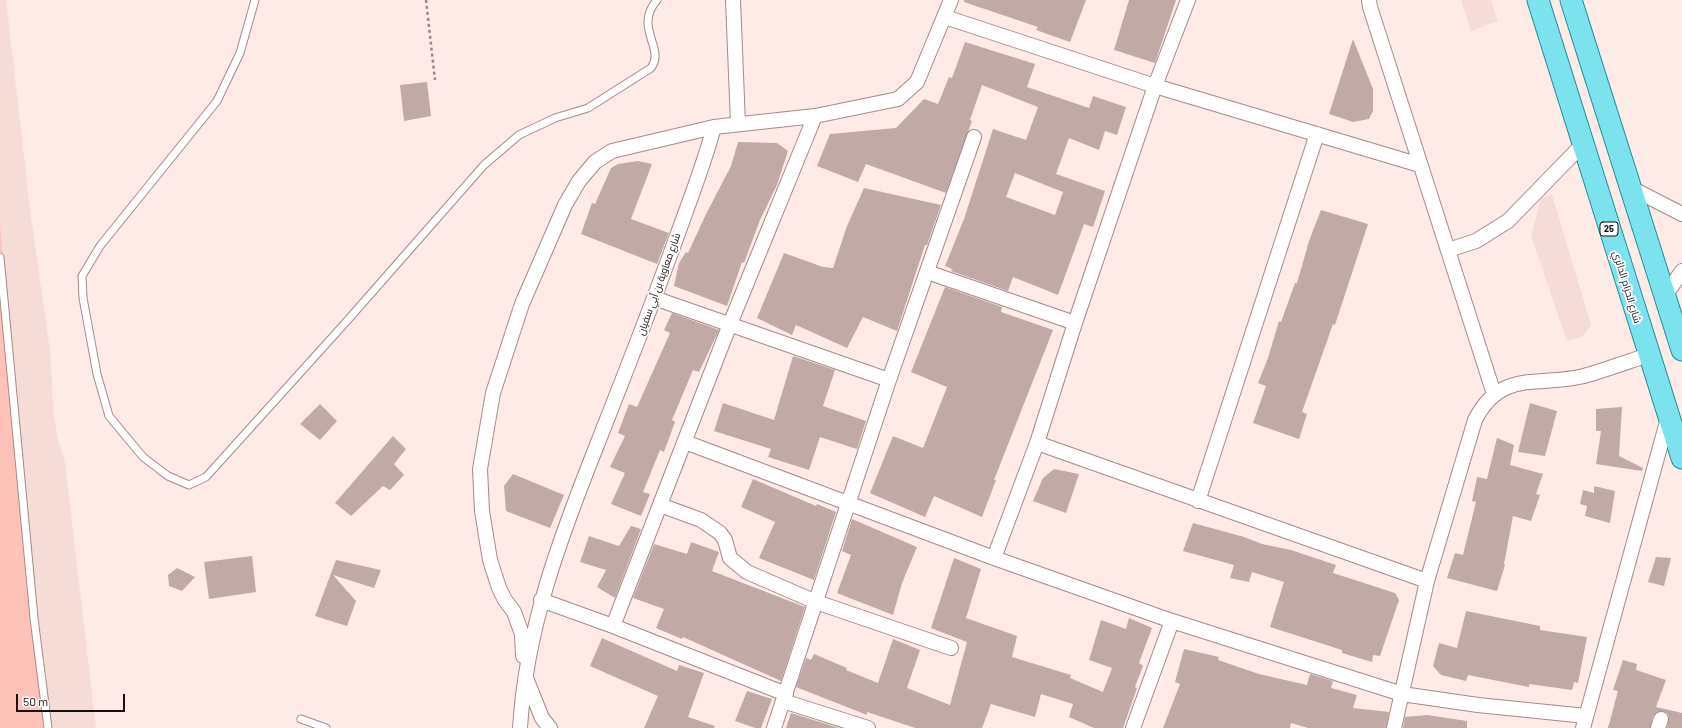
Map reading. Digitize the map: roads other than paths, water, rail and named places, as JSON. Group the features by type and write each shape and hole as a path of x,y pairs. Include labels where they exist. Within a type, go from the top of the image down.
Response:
{"main road":[{"name":"شارع الحزام الدائري","path":"1538,0 1648,355 1682,458"},
{"path":"1571,0 1603,96 1682,350"},
{"path":"1572,108 1603,96"}],"street":[{"path":"733,0 738,124"},
{"path":"550,728 542,718 525,674 522,634 514,612 505,600 499,588 490,560 482,511 480,469 493,394 522,304 565,205 579,181 595,162 612,151 714,128 815,116 891,101 904,94 917,82 951,0"},
{"path":"994,558 1038,444 1155,86 1188,0"},
{"path":"1369,0 1420,165 1494,394"},
{"path":"945,17 1155,86 1420,165"},
{"path":"613,626 730,324 815,116"},
{"name":"شارع معاوية بن أبي سفيان","path":"520,728 525,674 541,600 572,508 654,298 707,153 714,128"},
{"path":"1198,500 1317,134"},
{"path":"774,728 889,380 974,136"},
{"path":"1448,250 1476,241 1508,221 1583,144"},
{"path":"1631,188 1682,214"},
{"path":"1665,296 1682,271"},
{"path":"927,272 1076,324"},
{"path":"654,298 889,380"},
{"path":"1394,728 1427,581 1474,420 1482,405 1494,394 1508,386 1583,376 1648,355"},
{"path":"685,442 994,558 1172,621 1402,694 1478,704 1584,722 1668,418"},
{"path":"1038,444 1427,581"},
{"path":"660,505 701,520 720,532 725,540 730,558 747,572 816,602 951,648"},
{"path":"541,600 613,626 784,698 868,728"},
{"path":"1133,728 1172,621"}],"lane":[{"path":"255,0 240,53 217,101 100,246 82,276 83,298 97,374 110,416 143,457 168,476 189,485 206,477 354,314 484,165 519,135 555,118 588,108 651,68 655,63 656,57 647,23 648,15 658,0"},
{"path":"0,257 34,618 48,728"},
{"path":"301,719 326,728"}]}
